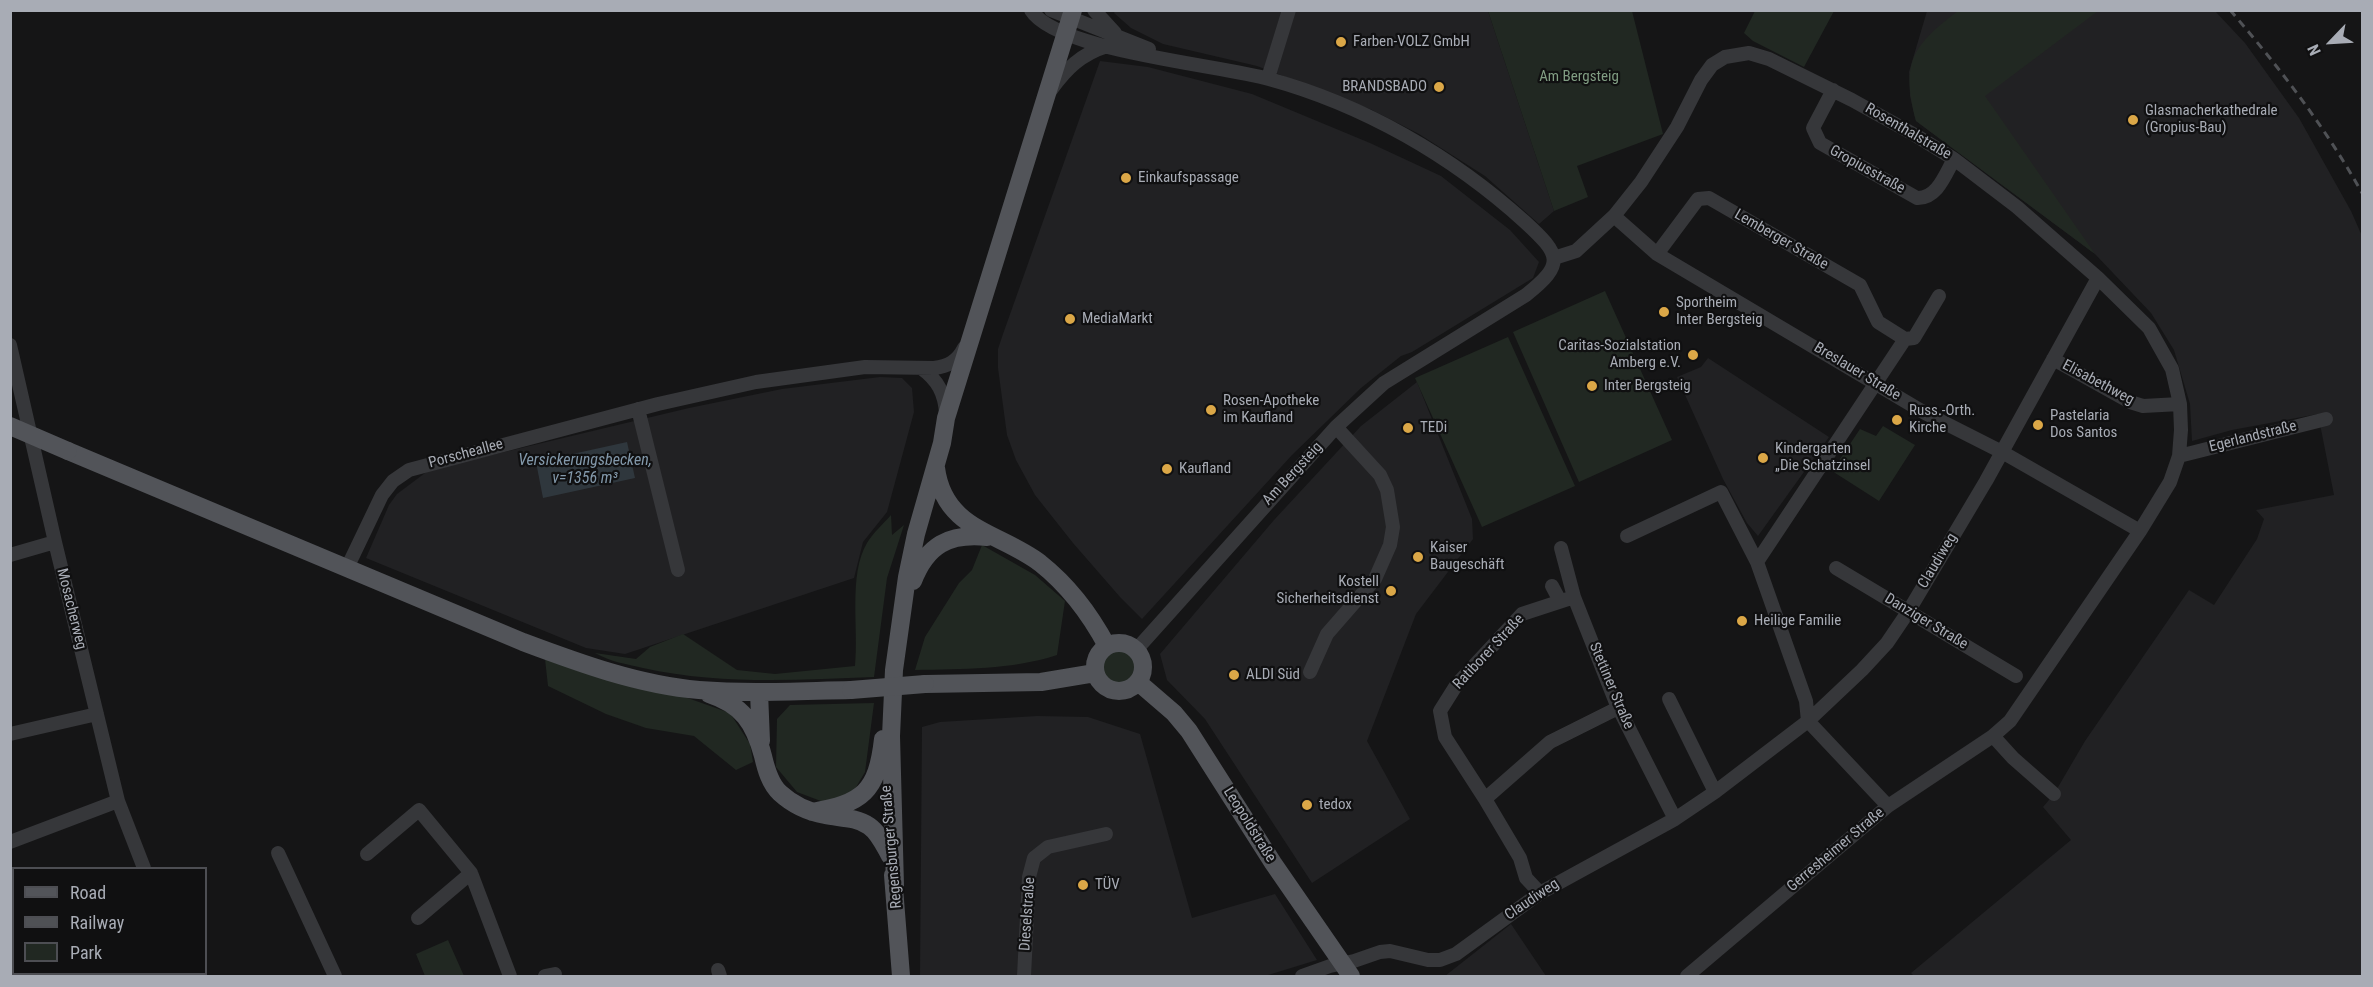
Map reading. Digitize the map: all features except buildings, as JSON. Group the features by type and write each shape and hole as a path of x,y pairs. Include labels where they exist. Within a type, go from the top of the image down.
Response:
{"main road":[{"path":"896,886 891,736 894,670 900,621 916,534 946,421 1069,21"},
{"path":"812,812 847,804 867,791 874,778 879,763 885,717 894,606 910,531 936,442 946,421"},
{"path":"10,426 576,662 631,677 698,690 720,698 739,709 747,719 762,753"},
{"path":"935,467 940,486 955,513 976,529 1020,550 1059,580 1086,610 1107,646"},
{"path":"900,621 915,576 927,555 944,541 960,536 997,539"},
{"path":"1118,643 1126,644 1136,650 1142,661 1143,669 1138,682 1131,689 1115,692 1101,684 1095,673 1095,661 1098,654 1107,646 1118,643"},
{"path":"698,690 759,692 851,690 925,684 1041,682 1095,673"},
{"name":"Leopoldstraße","path":"1138,682 1174,713 1189,730 1346,970"},
{"path":"759,692 762,753 765,768 778,792 788,800 812,812 855,820 868,825 877,834 890,856"},
{"name":"Regensburger Straße","path":"885,717 890,856 896,886 902,976"}],"street":[{"path":"1031,10 1044,25 1069,21 1121,38 1169,59"},
{"path":"1051,10 1107,46 1154,58 1268,78 1371,117 1419,143 1462,171 1510,208 1546,243 1554,258"},
{"path":"1094,10 1121,38"},
{"path":"1268,78 1289,10"},
{"path":"1046,97 1072,64 1094,50 1107,46"},
{"name":"Rosenthalstraße","path":"1554,258 1576,251 1614,216 1641,182 1677,127 1701,80 1712,65 1725,57 1749,53 1769,59 1893,122 1954,159 2017,207 2098,278 2149,328 2172,369 2180,404 2179,456 2170,482"},
{"name":"Gropiusstraße","path":"1833,90 1813,128 1820,143 1917,198 1926,198 1933,194 1954,159"},
{"name":"Lemberger Straße","path":"1657,254 1698,199 1709,198 1860,285 1878,322 1905,339"},
{"name":"Breslauer Straße","path":"1614,216 1657,254 1876,384 2002,452 2140,531"},
{"name":"Am Bergsteig","path":"1136,650 1336,427 1384,383 1526,296 1546,280 1553,270 1554,258"},
{"name":"Claudiweg","path":"1302,976 1330,966 1346,970 1380,952 1390,951 1428,960 1440,960 1456,954 1540,893 1675,819 1808,721 1887,643 1908,612 2002,452 2098,278"},
{"path":"1757,562 1905,339 1914,338 1939,296"},
{"name":"Porscheallee","path":"347,568 382,495 393,481 409,470 431,462 638,409 804,374 865,367 945,367 959,358 973,333"},
{"name":"Mosacherweg","path":"10,345 118,801 144,867"},
{"name":"Elisabethweg","path":"2053,359 2130,402 2143,406 2180,404"},
{"path":"921,368 931,375 942,392 946,421"},
{"path":"638,409 678,570"},
{"name":"Egerlandstraße","path":"2179,456 2326,419"},
{"path":"1310,672 1327,634 1375,579 1390,545 1392,527 1386,490 1380,475 1336,427"},
{"name":"Gerresheimer Straße","path":"1687,976 1888,806 1993,736 2010,721 2140,531 2170,482"},
{"path":"1628,536 1721,492 1757,562 1806,701 1808,721 1888,806"},
{"path":"10,555 55,542"},
{"name":"Stettiner Straße","path":"1561,548 1574,597 1618,708 1675,819"},
{"name":"Danziger Straße","path":"1836,568 2016,676"},
{"path":"1552,586 1560,601"},
{"name":"Ratiborer Straße","path":"1485,799 1446,737 1440,711 1457,684 1522,614 1574,597"},
{"path":"1669,699 1714,792"},
{"path":"1540,893 1534,872 1520,858 1485,799 1550,742 1618,708"},
{"path":"10,734 97,714"},
{"path":"1993,736 2013,758 2054,794"},
{"path":"10,842 118,801"},
{"path":"367,854 419,810 471,873 510,976"},
{"name":"Dieselstraße","path":"1024,976 1029,877 1034,858 1048,847 1106,834"},
{"path":"278,853 334,976"},
{"path":"418,918 471,873"}],"shaded area":[{"path":"1116,10 1488,11 1554,211 1539,224 1485,176 1419,134 1372,110 1257,66 1163,44 1131,28 1114,13"},
{"path":"1927,11 2215,11 2245,43 2299,118 2351,211 2362,236 2362,976 1914,976 1911,973 2071,840 2043,807 2054,794 2085,741 2189,590 2214,605 2257,539 2264,519 2256,510 2334,495 2318,414 2232,430 2192,441 2190,404 2174,350 2151,313 2095,254 1916,121 1910,96 1909,72"},
{"path":"1100,61 1148,67 1252,94 1370,143 1441,176 1510,230 1539,262 1533,278 1412,352 1401,356 1361,388 1292,455 1142,619 1073,543 1035,495 1016,460 1007,435 998,368 998,349"},
{"name":"Kindergarten „Die Schatzinsel","path":"1708,358 1829,437 1758,536 1747,523 1723,479 1677,377 1701,367"},
{"path":"880,377 902,378 912,388 914,412 887,512 863,542 854,578 625,654 586,648 366,558 389,505 397,494 429,470 689,408 782,389"},
{"path":"1417,382 1472,519 1473,539 1416,614 1367,741 1410,819 1312,883 1205,719 1167,680 1160,654 1274,520 1361,426"},
{"path":"1037,716 1088,717 1140,734 1192,918 1275,894 1317,960 1265,976 920,976 922,727 940,722"},
{"path":"1511,924 1546,976 1445,976"}],"green space":[{"path":"1755,10 1834,11 1804,67 1753,41 1744,33"},
{"name":"Am Bergsteig","path":"1488,11 1632,11 1663,134 1577,166 1588,197 1554,211"},
{"path":"1958,11 2098,11 1985,96 2095,254 1916,121 1910,84 1914,57 1930,35"},
{"name":"Inter Bergsteig","path":"1605,291 1672,440 1579,482 1513,332"},
{"path":"1508,337 1575,486 1482,527 1415,378"},
{"path":"1883,426 1915,445 1879,501 1832,471 1860,429 1876,436"},
{"path":"891,515 892,535 904,525 887,578 874,677 758,680 700,677 625,664 595,653 636,659 650,647 683,634 737,670 775,674 855,666 855,603 861,556 875,532"},
{"path":"982,545 1035,575 1065,601 1057,655 1004,666 915,670 925,637 959,583 972,570"},
{"path":"1118,649 1131,654 1136,667 1131,680 1118,685 1105,680 1100,667 1105,654"},
{"path":"545,659 682,696 730,713 750,744 753,762 736,770 694,736 646,728 606,714 548,686"},
{"path":"874,703 865,772 852,794 826,803 797,792 776,767 777,719 790,705"},
{"path":"448,940 464,976 425,976 416,954"}],"water":[{"name":"Versickerungsbecken, v=1356 m³","path":"627,442 635,478 543,498 536,462"}],"railway":[{"path":"2230,10 2301,98 2362,193"}],"place":[{"name":"Farben-VOLZ GmbH","path":"1341,42"},
{"name":"BRANDSBADO","path":"1439,87"},
{"name":"Glasmacherkathedrale (Gropius-Bau)","path":"2133,120"},
{"name":"Einkaufspassage","path":"1126,178"},
{"name":"Sportheim Inter Bergsteig","path":"1664,312"},
{"name":"MediaMarkt","path":"1070,319"},
{"name":"Caritas-Sozialstation Amberg e.V.","path":"1693,355"},
{"name":"Inter Bergsteig","path":"1592,386"},
{"name":"Rosen-Apotheke im Kaufland","path":"1211,410"},
{"name":"Russ.-Orth. Kirche","path":"1897,420"},
{"name":"Pastelaria Dos Santos","path":"2038,425"},
{"name":"TEDi","path":"1408,428"},
{"name":"Kindergarten „Die Schatzinsel","path":"1763,458"},
{"name":"Kaufland","path":"1167,469"},
{"name":"Kaiser Baugeschäft","path":"1418,557"},
{"name":"Kostell Sicherheitsdienst","path":"1391,591"},
{"name":"Heilige Familie","path":"1742,621"},
{"name":"ALDI Süd","path":"1234,675"},
{"name":"tedox","path":"1307,805"},
{"name":"TÜV","path":"1083,885"}]}
